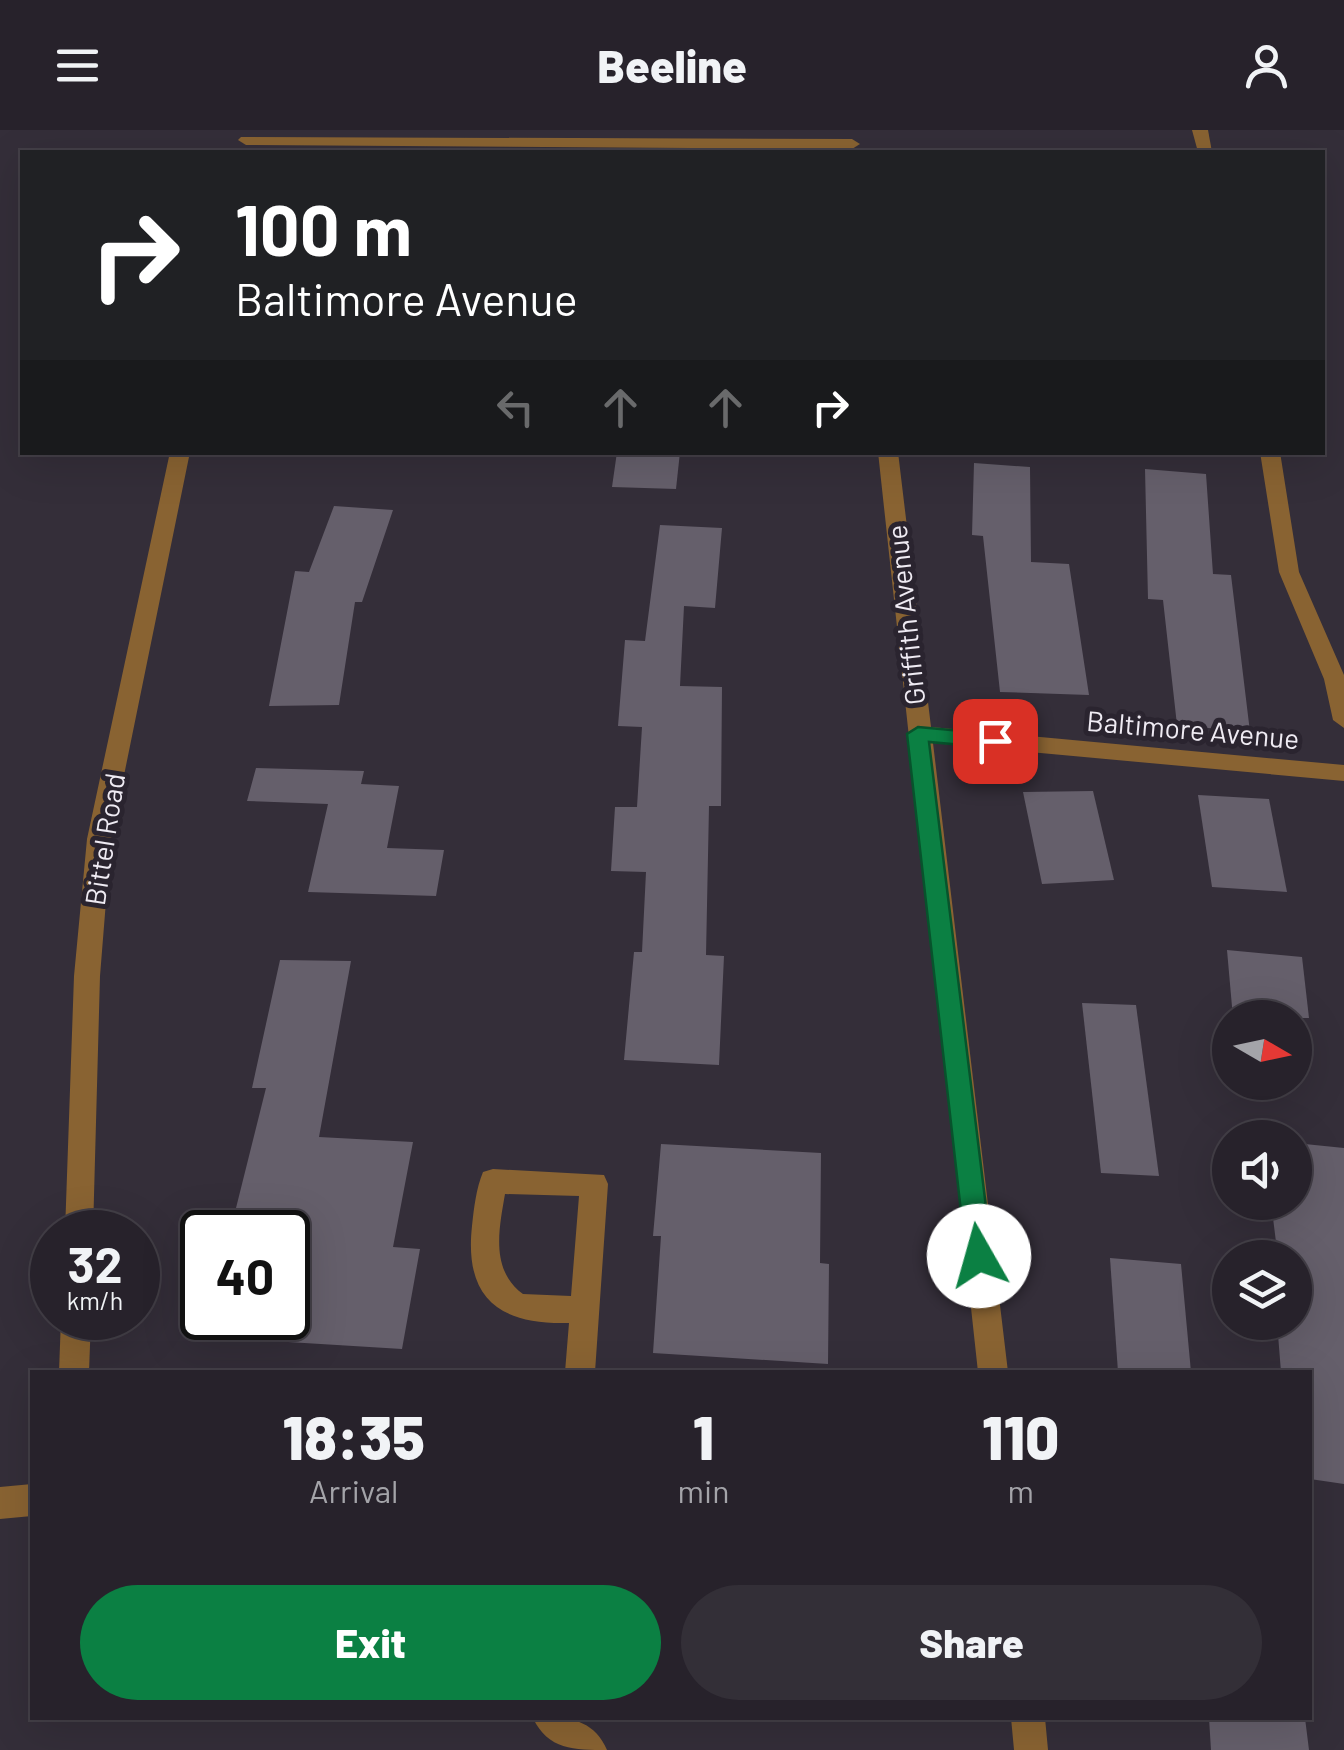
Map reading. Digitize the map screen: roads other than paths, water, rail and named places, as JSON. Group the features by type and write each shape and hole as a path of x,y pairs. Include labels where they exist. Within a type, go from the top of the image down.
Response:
{"street":[{"path":"245,141 852,142"},
{"name":"Bittel Road","path":"79,1210 87,976 100,839 179,455"},
{"name":"Griffith Avenue","path":"888,455 993,1370"},
{"path":"1270,455 1289,572 1335,679 1344,720"},
{"name":"Baltimore Avenue","path":"918,734 1344,773"},
{"path":"580,1370 594,1184 493,1181 484,1244 487,1264 503,1297 516,1306 584,1309"},
{"path":"74,1370 75,1340"},
{"path":"0,1503 30,1500"},
{"path":"552,1720 590,1750"},
{"path":"1028,1720 1031,1750"}]}
